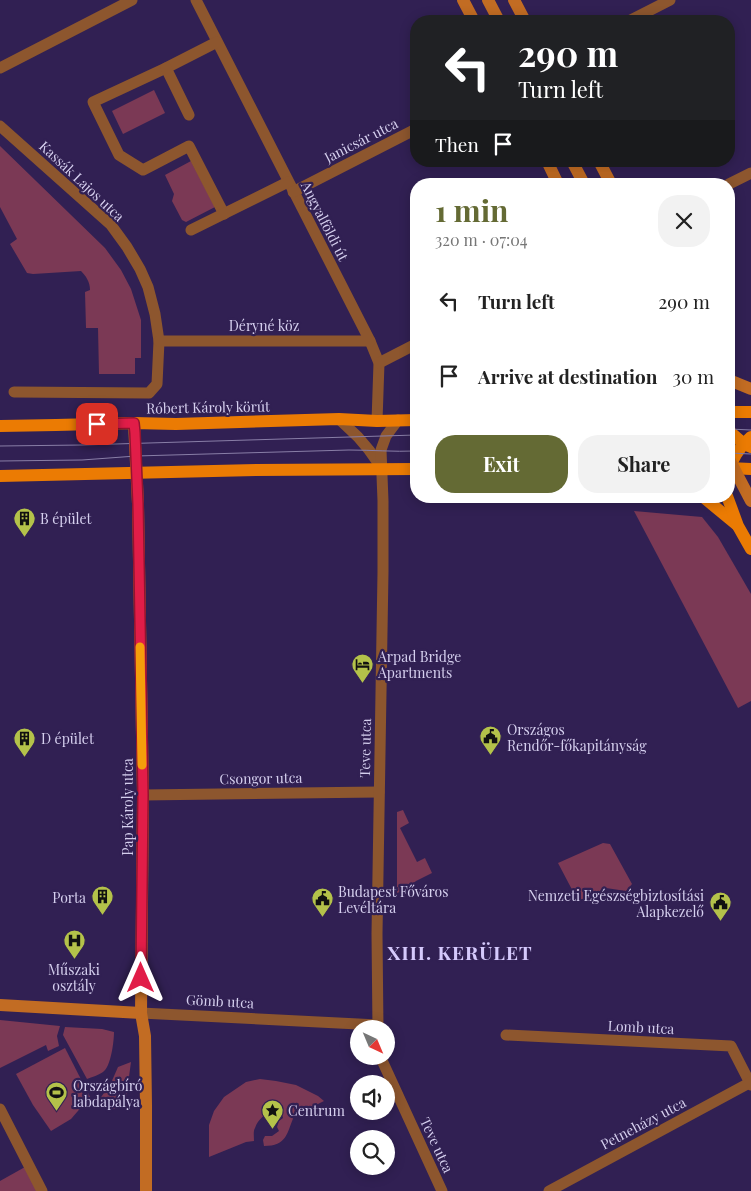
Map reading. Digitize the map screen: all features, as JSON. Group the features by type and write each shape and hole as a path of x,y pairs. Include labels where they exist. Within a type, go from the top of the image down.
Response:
{"main road":[{"path":"735,412 751,412"},
{"name":"Róbert Károly körút","path":"0,426 410,420"},
{"path":"735,434 749,443 735,457"},
{"path":"735,468 751,469"},
{"path":"0,476 137,472 410,469"},
{"path":"735,473 751,486"},
{"path":"710,503 738,526"},
{"path":"730,503 738,526 751,549"}],"street":[{"path":"0,68 109,5 132,0"},
{"name":"Angyalföldi út","path":"196,0 370,341 379,363 377,420"},
{"path":"463,0 471,15"},
{"path":"488,0 496,15"},
{"path":"514,0 522,15"},
{"path":"641,15 670,0"},
{"path":"217,42 93,102 119,155 143,170 189,146 224,214"},
{"path":"166,68 189,115"},
{"name":"Kassák Lajos utca","path":"0,126 111,225 140,269 148,288 159,340 157,384 149,393 14,392"},
{"name":"Janicsár utca","path":"191,230 410,132"},
{"path":"735,181 751,173"},
{"name":"Déryné köz","path":"159,340 370,341"},
{"path":"379,363 410,347"},
{"path":"735,382 751,389"},
{"path":"338,420 358,437 382,468"},
{"name":"Teve utca","path":"378,1020 377,934 383,572 381,450 386,436 398,420"},
{"name":"Pap Károly utca","path":"134,423 137,472 143,795 141,1012 145,1036 146,1191"},
{"path":"735,477 751,501"},
{"name":"Csongor utca","path":"143,795 379,792"},
{"name":"Gömb utca","path":"0,1005 350,1025"},
{"name":"Lomb utca","path":"506,1035 731,1046 751,1083"},
{"name":"Teve utca","path":"384,1065 442,1191"},
{"name":"Petneházy utca","path":"549,1191 751,1083"},
{"path":"0,1109 42,1191"}],"shaded area":[{"path":"154,90 165,113 123,134 112,111"},
{"path":"0,146 105,248 121,270 131,289 141,320 141,358 135,358 135,374 99,374 98,328 86,328 85,292 90,290 90,287 85,275 81,271 27,273 10,244 17,239 0,207"},
{"path":"191,161 215,207 186,222 182,220 172,201 174,194 165,175"},
{"path":"634,511 702,517 718,537 751,594 751,701 738,708"},
{"path":"403,810 409,823 400,828 417,862 425,858 432,873 397,893 397,812"},
{"path":"603,843 610,844 632,884 626,891 606,888 578,901 558,863"},
{"path":"0,1020 60,1026 57,1036 59,1046 48,1051 46,1045 0,1068"},
{"path":"65,1027 102,1029 114,1032 110,1060 103,1072 87,1079 63,1035"},
{"path":"65,1048 90,1097 71,1119 51,1131 33,1105 16,1074"},
{"path":"131,1062 125,1106 109,1110 97,1103 111,1083 118,1067"},
{"path":"260,1079 296,1085 324,1101 294,1116 285,1137 277,1144 264,1146 263,1140 265,1136 272,1136 279,1131 277,1127 279,1121 283,1118 282,1114 274,1110 258,1122 254,1131 254,1141 246,1142 209,1157 209,1125 214,1111 224,1097 246,1082"},
{"path":"25,1167 47,1191 0,1191 0,1181"}],"tram line":[{"path":"735,429 751,430"},
{"path":"0,446 410,435"},
{"path":"0,461 82,460 136,456 349,450 410,451"},
{"path":"735,453 751,454"}],"slow traffic":[{"path":"140,647 142,765"}],"place":[{"name":"B épület","path":"24,537"},
{"name":"Arpad Bridge Apartments","path":"362,683"},
{"name":"Országos Rendőr-főkapitányság","path":"491,756"},
{"name":"D épület","path":"25,757"},
{"name":"Porta","path":"102,916"},
{"name":"Budapest Főváros Levéltára","path":"322,918"},
{"name":"Nemzeti Egészségbiztosítási Alapkezelő","path":"720,922"},
{"name":"Műszaki osztály","path":"74,960"},
{"name":"Országbíró labdapálya","path":"57,1112"},
{"name":"Centrum","path":"272,1129"}],"district":[{"name":"XIII. KERÜLET","path":"460,952"}],"route":[{"path":"97,424 134,423 135,433 143,795 141,978"}]}
